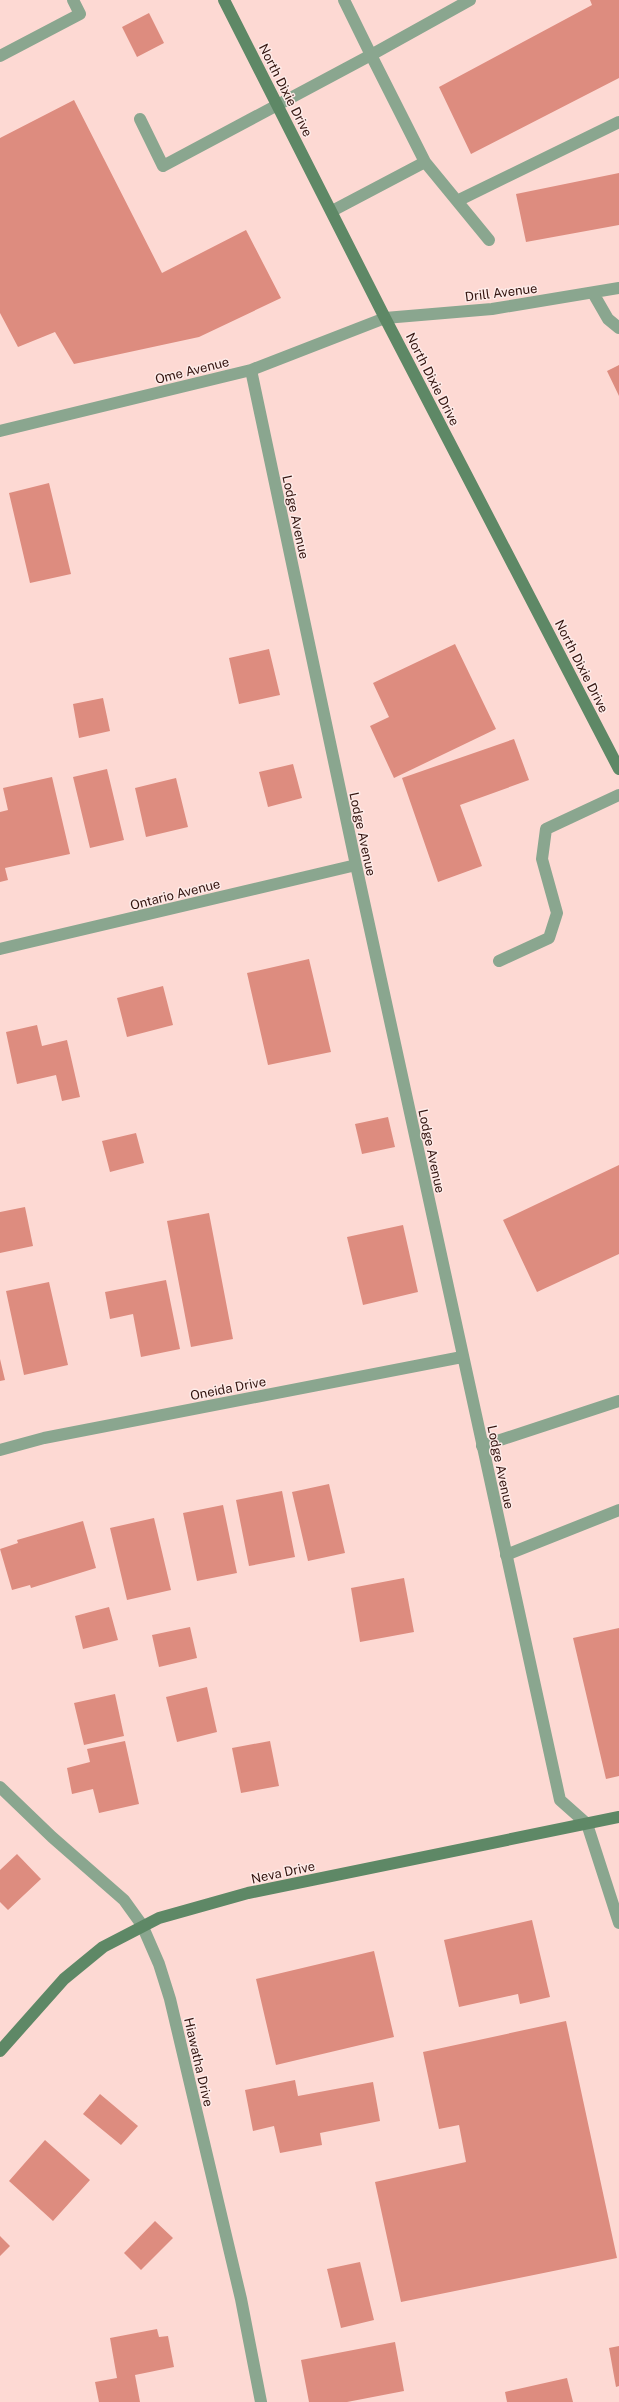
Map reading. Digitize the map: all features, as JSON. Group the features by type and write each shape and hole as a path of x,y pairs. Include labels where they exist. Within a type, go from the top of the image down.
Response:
{"main road":[{"name":"North Dixie Drive","path":"224,0 385,318 619,769"},
{"name":"Neva Drive","path":"0,2051 64,1979 103,1947 142,1925 159,1918 248,1893 619,1817"}],"street":[{"path":"0,56 80,14 73,0"},
{"path":"344,0 425,162 489,240"},
{"path":"140,119 163,166 371,55 470,0"},
{"path":"458,201 619,122"},
{"path":"332,211 425,162"},
{"name":"Drill Avenue","path":"385,318 492,309 619,288"},
{"path":"593,293 608,319 619,328"},
{"name":"Ome Avenue","path":"0,431 251,370 385,318"},
{"name":"Lodge Avenue","path":"251,370 462,1357 560,1800 586,1824 619,1923"},
{"path":"499,961 549,938 557,913 542,859 546,829 619,795"},
{"name":"Ontario Avenue","path":"0,949 356,865"},
{"name":"Oneida Drive","path":"0,1450 44,1438 462,1357"},
{"path":"482,1446 619,1401"},
{"path":"506,1555 619,1510"},
{"name":"Hiawatha Drive","path":"0,1787 52,1837 124,1900 142,1925 159,1964 170,1999 241,2298 261,2402"}],"building":[{"path":"590,0 619,0 619,78 471,154 439,87 592,5"},
{"path":"149,13 164,43 137,57 122,27"},
{"path":"74,100 162,273 246,230 281,298 199,337 74,364 55,332 18,347 0,313 0,138"},
{"path":"619,173 619,225 526,242 516,194"},
{"path":"619,365 619,396 607,371"},
{"path":"49,483 71,574 30,583 9,493"},
{"path":"455,644 496,729 394,778 370,726 389,717 373,683"},
{"path":"269,649 280,695 239,704 229,658"},
{"path":"103,698 110,731 79,738 73,704"},
{"path":"514,739 529,780 460,805 482,866 438,882 402,778"},
{"path":"293,764 302,798 268,807 259,772"},
{"path":"107,769 124,840 90,848 73,777"},
{"path":"52,777 70,854 5,868 8,880 0,882 0,812 8,810 3,788"},
{"path":"176,778 188,827 146,837 135,788"},
{"path":"309,959 331,1052 268,1065 247,973"},
{"path":"163,986 173,1025 127,1037 117,998"},
{"path":"37,1025 42,1046 67,1040 80,1097 62,1101 56,1075 17,1084 6,1032"},
{"path":"388,1117 395,1147 362,1154 355,1124"},
{"path":"136,1133 144,1163 110,1172 102,1141"},
{"path":"619,1165 619,1254 537,1292 503,1220"},
{"path":"25,1207 33,1246 0,1253 0,1212"},
{"path":"209,1213 233,1339 191,1347 167,1221"},
{"path":"403,1225 418,1292 363,1305 347,1237"},
{"path":"166,1280 180,1349 141,1357 133,1314 110,1319 105,1292"},
{"path":"49,1282 68,1365 24,1375 6,1291"},
{"path":"0,1359 5,1380 0,1381"},
{"path":"329,1484 345,1553 308,1561 292,1492"},
{"path":"282,1491 295,1557 249,1566 236,1500"},
{"path":"223,1505 237,1573 197,1581 183,1513"},
{"path":"154,1518 171,1590 127,1600 110,1528"},
{"path":"83,1521 96,1568 31,1588 30,1585 12,1590 0,1549 18,1543 17,1540"},
{"path":"404,1578 414,1632 360,1642 351,1588"},
{"path":"109,1607 118,1640 83,1649 75,1616"},
{"path":"190,1627 197,1658 159,1667 152,1635"},
{"path":"619,1628 619,1776 606,1779 573,1638"},
{"path":"207,1687 217,1732 177,1742 166,1697"},
{"path":"115,1694 124,1736 84,1745 74,1703"},
{"path":"125,1741 139,1804 99,1813 93,1789 72,1794 67,1768 90,1762 87,1749"},
{"path":"270,1741 279,1786 241,1793 232,1748"},
{"path":"17,1854 41,1879 8,1910 0,1902 0,1870"},
{"path":"532,1920 550,1997 520,2004 518,1994 459,2007 444,1940"},
{"path":"374,1951 394,2037 276,2065 256,1979"},
{"path":"566,2021 617,2258 401,2302 375,2182 466,2162 459,2125 439,2129 423,2052"},
{"path":"295,2080 298,2096 373,2082 380,2121 320,2133 322,2145 280,2153 274,2126 253,2131 245,2090"},
{"path":"100,2094 138,2126 121,2145 83,2114"},
{"path":"45,2140 90,2180 53,2221 9,2181"},
{"path":"155,2221 173,2238 141,2270 124,2253"},
{"path":"0,2236 10,2246 0,2256"},
{"path":"360,2262 374,2320 341,2328 327,2269"},
{"path":"157,2329 159,2337 168,2336 174,2367 135,2375 140,2402 99,2402 95,2382 117,2378 110,2338"},
{"path":"395,2342 404,2391 347,2402 309,2402 301,2360"},
{"path":"619,2346 619,2386 616,2387 609,2348"},
{"path":"567,2378 573,2402 507,2402 505,2392"}]}
